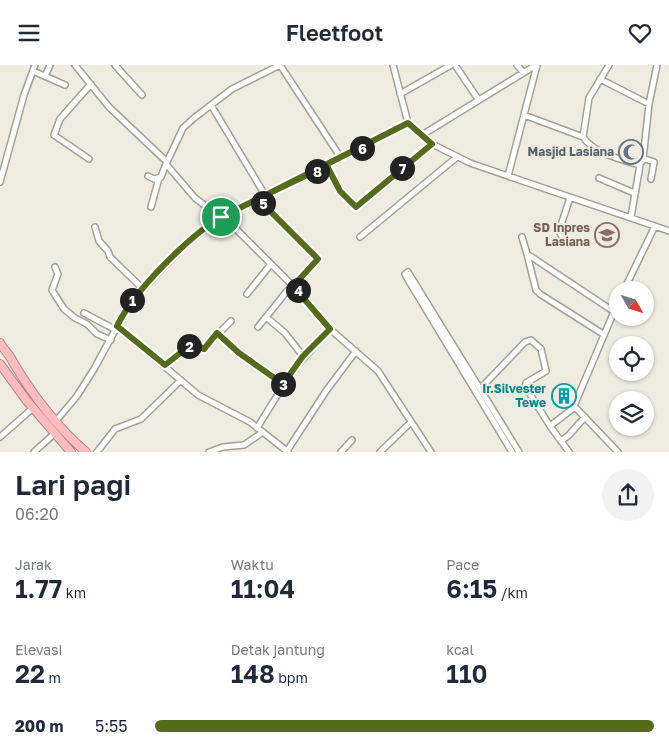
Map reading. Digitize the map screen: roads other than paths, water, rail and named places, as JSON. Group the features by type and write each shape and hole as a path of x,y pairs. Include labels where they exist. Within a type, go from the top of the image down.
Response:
{"highway":[{"path":"0,343 13,361 19,375 56,421 86,451"},
{"path":"0,364 33,408 71,451"}],"street":[{"path":"45,76 50,65"},
{"path":"74,65 109,107 166,162 195,198 221,217 271,264 293,286 330,329 382,375 431,451"},
{"path":"114,65 142,95"},
{"path":"152,207 159,178 183,128 232,89 280,65 341,158"},
{"path":"393,65 408,123 432,144 457,157 508,176 669,231"},
{"path":"400,94 451,65"},
{"path":"455,65 478,99"},
{"path":"517,65 523,72"},
{"path":"422,135 536,65"},
{"path":"508,176 536,65"},
{"path":"583,137 589,98 609,65"},
{"path":"631,217 657,65"},
{"path":"0,182 24,95 34,68 45,76 65,85"},
{"path":"600,79 649,104"},
{"path":"88,159 54,135 60,119 91,84"},
{"path":"211,105 265,195"},
{"path":"524,115 583,137 589,143 607,153 641,162 654,162 651,179"},
{"path":"56,421 77,396 111,339 124,311 186,243 221,217 327,166 408,123"},
{"path":"327,166 340,191 356,207 432,144"},
{"path":"360,237 457,157"},
{"path":"148,176 159,178"},
{"path":"599,178 634,193"},
{"path":"561,235 559,231 570,198"},
{"path":"258,199 318,259 258,327"},
{"path":"628,281 655,226"},
{"path":"95,227 99,241 108,251 113,261 143,289"},
{"path":"522,237 536,289 540,294 603,334"},
{"path":"527,254 609,308"},
{"path":"247,294 271,264"},
{"path":"55,267 58,274 52,290 64,309 98,333 111,339"},
{"path":"512,449 480,389 409,273 406,272 407,278 512,449 519,451"},
{"path":"84,313 116,328 165,365 204,399 241,416 288,451 326,391 356,351"},
{"path":"266,317 285,333 303,356"},
{"path":"550,426 574,407 609,320"},
{"path":"165,365 193,343 204,349 217,333 231,321"},
{"path":"258,428 283,384 303,356 330,329"},
{"path":"217,333 239,353 283,384"},
{"path":"480,389 520,346 527,340 531,340 541,349 546,371 524,386 569,451"},
{"path":"97,451 115,429 141,419 181,380"},
{"path":"574,407 618,451"},
{"path":"0,437 33,408"},
{"path":"561,441 585,417"},
{"path":"380,451 411,422"},
{"path":"209,451 223,447 244,445 262,432"},
{"path":"34,451 54,433"},
{"path":"341,451 352,440"}],"place":[{"name":"Masjid Lasiana","path":"631,152"},
{"name":"SD Inpres Lasiana","path":"607,235"},
{"name":"Ir.Silvester Tewe","path":"564,396"}]}
